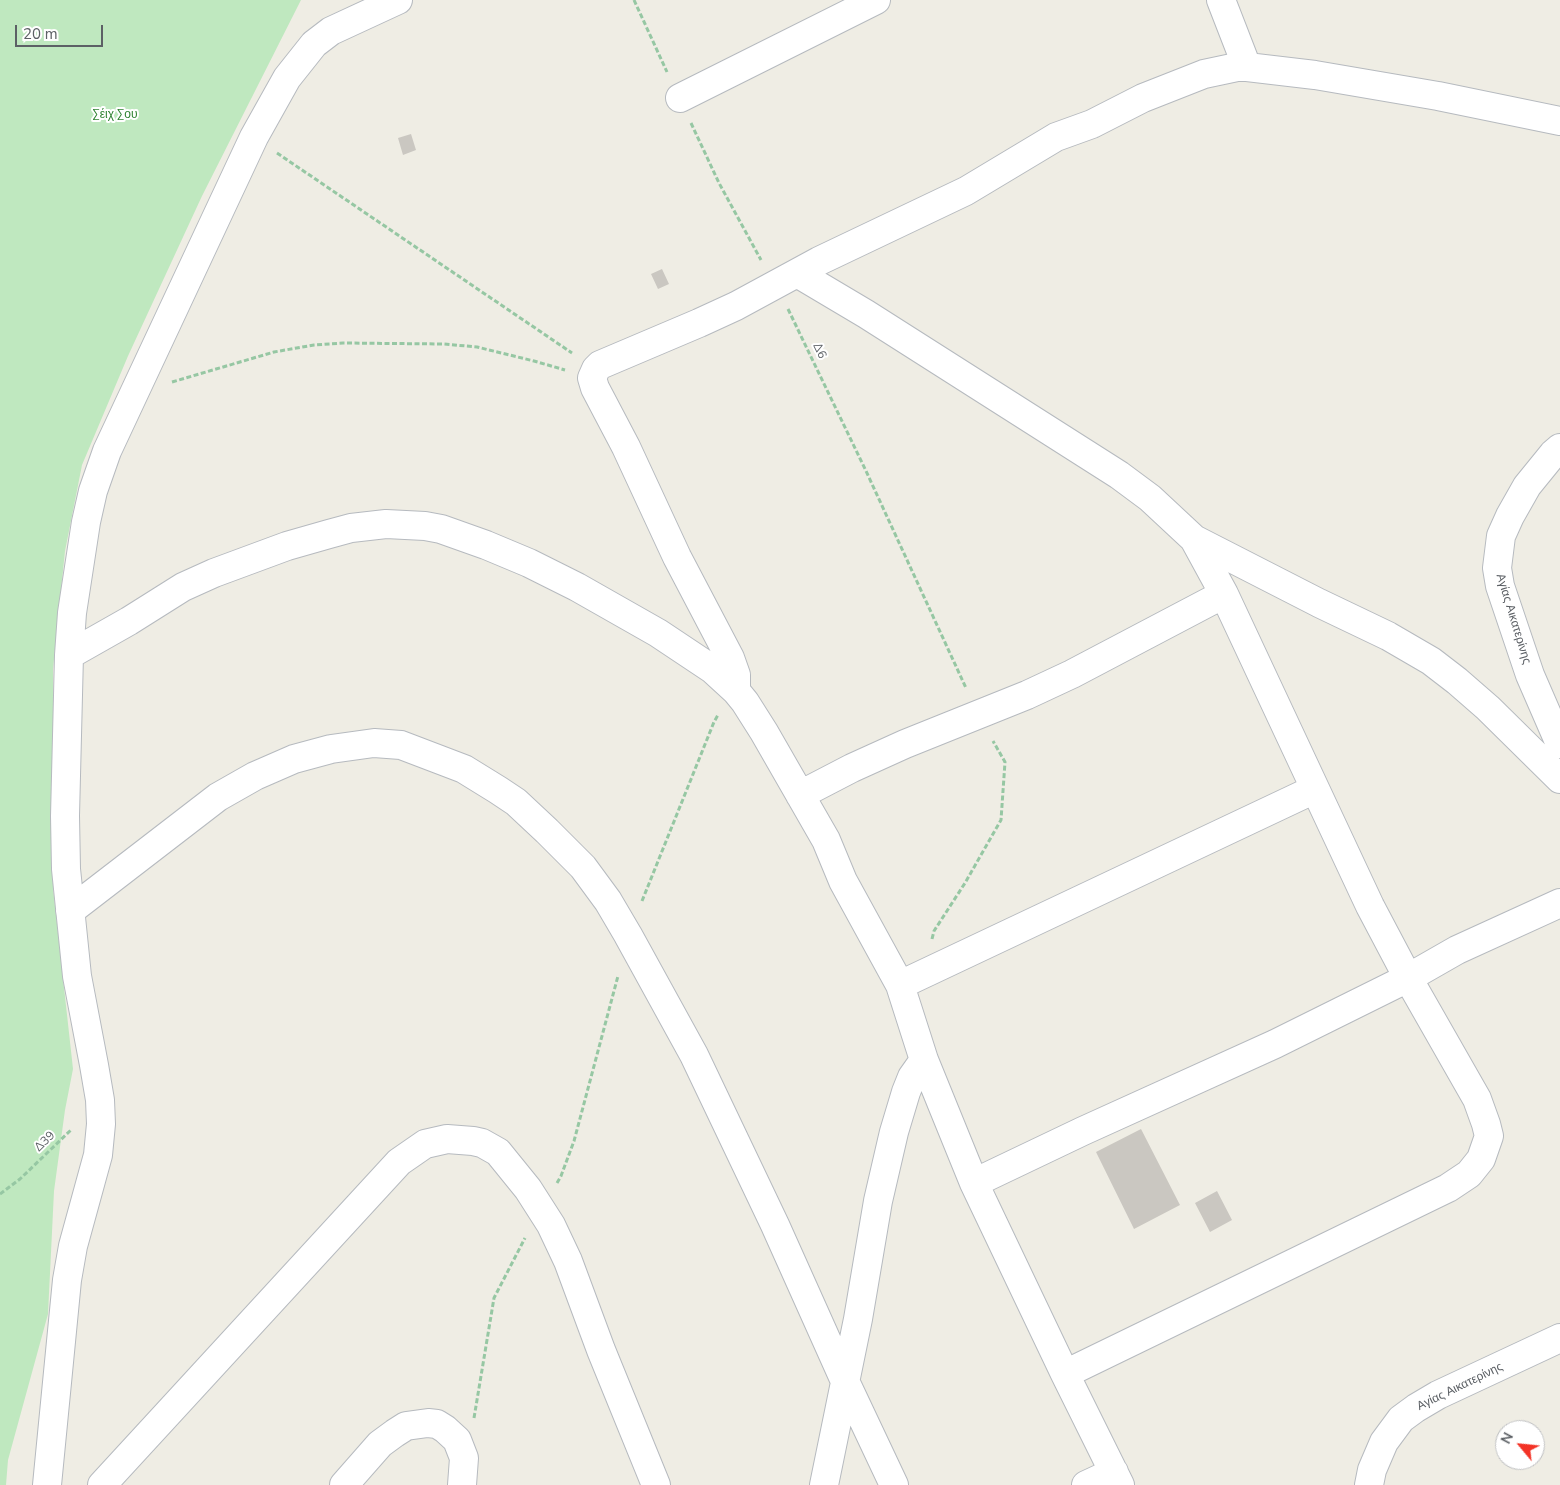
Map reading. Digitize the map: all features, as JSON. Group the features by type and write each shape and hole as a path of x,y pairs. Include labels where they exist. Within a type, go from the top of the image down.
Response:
{"street":[{"path":"47,1485 67,1280 75,1236 98,1155 101,1124 100,1100 77,976 66,869 65,816 69,655 72,613 78,568 93,491 107,451 133,393 254,137 287,78 314,44 331,30 398,0"},
{"path":"680,98 876,0"},
{"path":"1221,0 1247,67"},
{"path":"736,691 736,675 730,658 677,557 626,447 595,388 594,373 611,359 718,315 786,279 966,191 1056,137 1092,124 1142,98 1187,79 1221,70 1247,67 1315,75 1515,111 1560,122"},
{"path":"786,279 890,329 1119,475 1150,498 1194,539 1388,636 1431,661 1488,708 1560,779"},
{"name":"Αγίας Αικατερίνης","path":"1560,448 1527,486 1510,516 1501,536 1497,568 1500,586 1530,675 1560,744"},
{"path":"69,655 183,587 245,561 287,546 351,528 386,524 425,526 441,529 529,563 658,632 712,669 736,691 755,717 826,840 843,881 911,980 924,1060 974,1183 1117,1479 1086,1485"},
{"path":"1065,1374 1448,1188 1469,1174 1481,1159 1489,1136 1477,1099 1408,978 1370,906 1224,594 1194,539"},
{"path":"800,795 852,768 1027,695 1072,674 1224,594"},
{"path":"70,911 218,797 255,776 294,759 331,749 374,743 401,745 464,769 516,802 583,867 608,901 628,935 694,1055 775,1225 894,1485"},
{"path":"911,980 1315,789"},
{"path":"974,1183 1276,1044 1408,978 1465,946 1560,903"},
{"path":"824,1485 844,1379 858,1319 878,1201 894,1132 912,1077 924,1060"},
{"path":"102,1485 399,1162 425,1144 447,1139 473,1140 493,1149 507,1162 551,1225 568,1261 601,1350 656,1485"},
{"name":"Αγίας Αικατερίνης","path":"1369,1485 1372,1470 1384,1442 1401,1419 1438,1395 1560,1338"},
{"path":"344,1485 380,1444 406,1426 428,1423 437,1424 457,1440 464,1458 462,1485"}],"path":[{"name":"Δ6","path":"634,0 719,183 786,279 796,323 978,714 1005,762 1001,820 965,883 934,931 911,980"},
{"path":"254,137 594,373"},
{"path":"133,393 274,352 314,345 343,343 444,344 477,348 594,373"},
{"path":"473,1426 494,1298 541,1209 562,1176 574,1141 602,1041 628,935 714,722 736,691"},
{"name":"Δ39","path":"0,1194 20,1179 49,1152 100,1100"}],"green space":[{"name":"Σέιχ Σου","path":"0,0 301,0 202,196 128,356 82,465 65,551 53,669 53,888 73,1069 65,1110 54,1191 48,1314 8,1460 6,1485 0,1485"}],"building":[{"path":"411,134 416,150 403,155 398,138"},
{"path":"662,269 669,284 658,289 651,274"},
{"path":"1141,1129 1180,1205 1134,1229 1096,1152"},
{"path":"1217,1191 1232,1220 1210,1232 1195,1203"}]}
